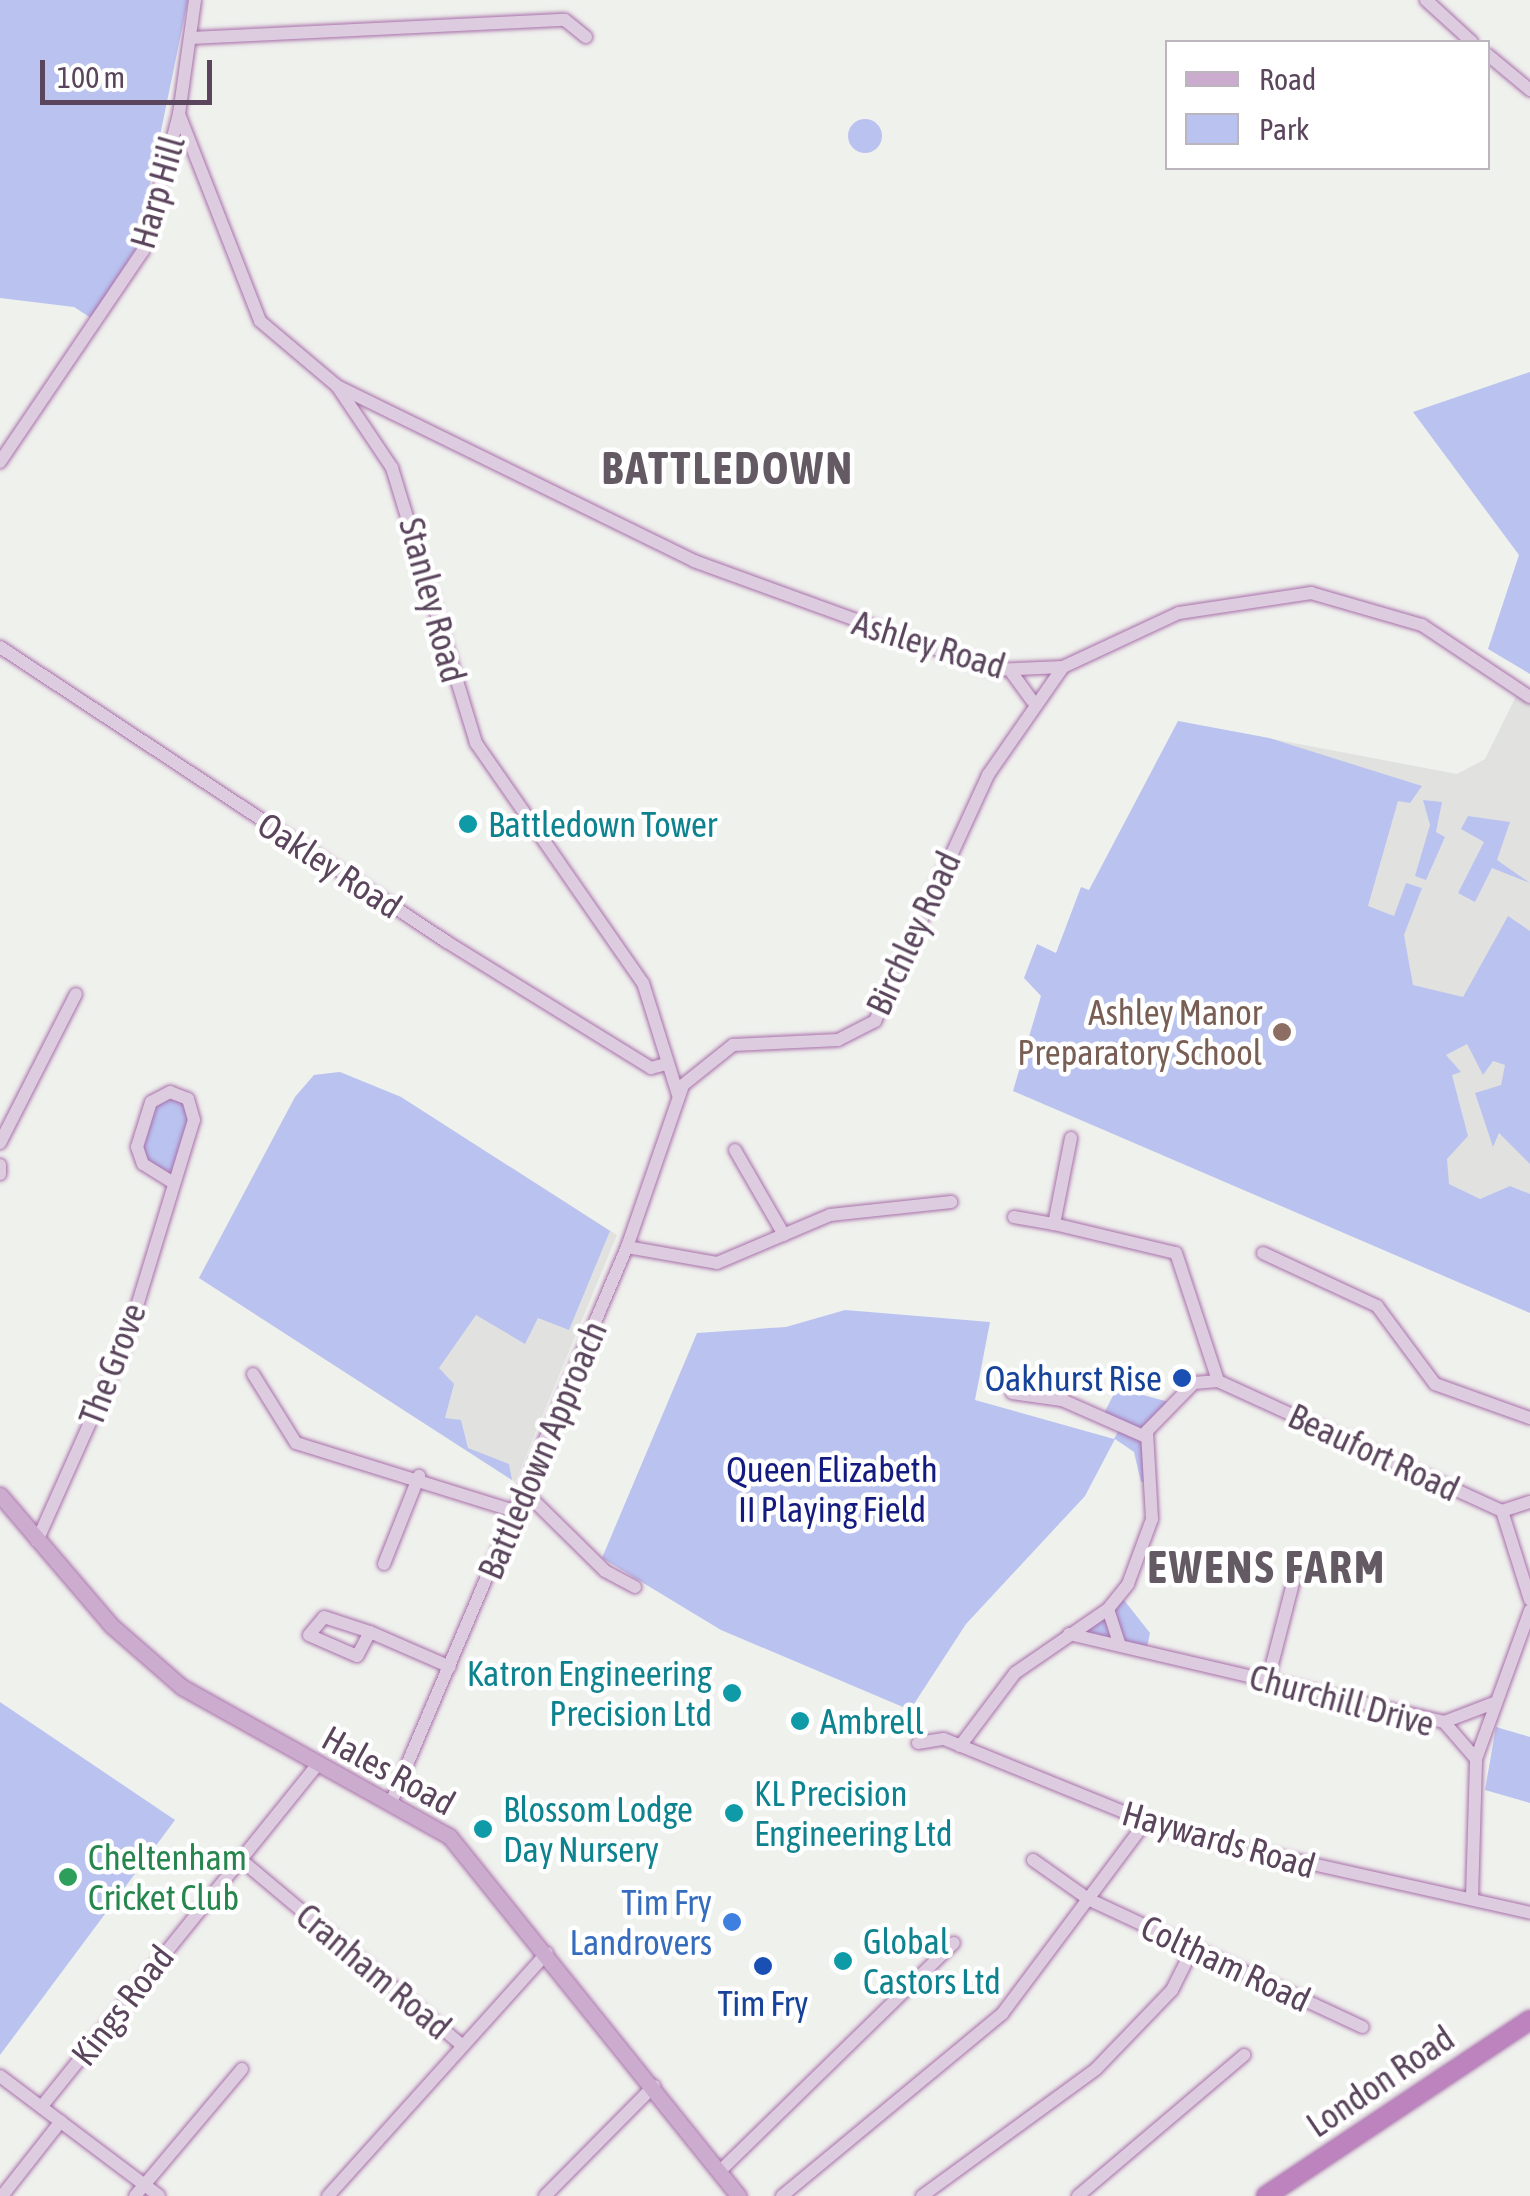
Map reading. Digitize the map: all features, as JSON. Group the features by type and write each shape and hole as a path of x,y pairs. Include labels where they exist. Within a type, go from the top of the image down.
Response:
{"highway":[{"name":"London Road","path":"1266,2196 1530,2020"}],"main road":[{"name":"Hales Road","path":"0,1496 37,1541 159,1669 317,1765 392,1800 450,1836 654,2086 738,2196"}],"street":[{"name":"Harp Hill","path":"0,462 137,263 179,114 195,0"},
{"path":"1426,0 1470,40"},
{"path":"191,38 565,20 586,37"},
{"path":"1490,57 1530,90"},
{"name":"Stanley Road","path":"179,114 260,321 337,386 362,419 406,500 476,743 643,983 678,1095"},
{"name":"Ashley Road","path":"337,386 694,561 1012,673 1064,666 1171,615 1311,593 1422,625 1530,696"},
{"path":"362,419 375,403"},
{"name":"Oakley Road","path":"0,648 463,952 651,1068 666,1064"},
{"name":"Birchley Road","path":"678,1095 697,1067 733,1045 838,1040 876,1021 1032,701 1064,666"},
{"path":"1012,673 1032,701"},
{"path":"0,1142 76,994"},
{"path":"68,1008 84,1016"},
{"name":"The Grove","path":"37,1541 126,1342 170,1181 194,1115 170,1092 151,1102 137,1147 144,1164 170,1181"},
{"name":"Battledown Approach","path":"392,1800 626,1247 678,1095"},
{"path":"1054,1224 1070,1138"},
{"path":"735,1150 784,1234"},
{"path":"0,1165 0,1174"},
{"path":"626,1247 716,1263 845,1211 951,1202"},
{"path":"960,1746 1003,1684 1108,1610 1149,1532 1146,1437 1183,1389 1218,1381 1180,1256 1014,1217"},
{"path":"1263,1252 1377,1306 1435,1384 1530,1418"},
{"path":"253,1374 296,1443 342,1463 419,1476 517,1512"},
{"name":"Beaufort Road","path":"1218,1381 1502,1510 1530,1502"},
{"path":"1012,1393 1062,1400 1146,1437"},
{"path":"384,1564 419,1476"},
{"path":"525,1492 604,1571 635,1587"},
{"path":"1502,1510 1530,1600"},
{"path":"1268,1680 1296,1572"},
{"path":"1108,1610 1120,1646"},
{"path":"1476,1759 1530,1611"},
{"path":"370,1632 450,1666"},
{"name":"Churchill Drive","path":"1069,1634 1444,1722 1476,1759 1472,1897"},
{"path":"1444,1722 1494,1703"},
{"name":"Haywards Road","path":"918,1743 960,1746 1144,1824 1361,1880 1472,1897 1530,1913"},
{"name":"Kings Road","path":"42,2106 317,1765"},
{"path":"782,2196 1002,2014 1144,1824"},
{"name":"Cranham Road","path":"240,1859 462,2045"},
{"name":"Coltham Road","path":"1033,1860 1088,1900 1364,2027"},
{"path":"719,2172 954,1943"},
{"path":"922,2196 1096,2069 1172,1990 1193,1948"},
{"path":"328,2196 547,1953"},
{"path":"1078,2196 1244,2055"},
{"path":"140,2190 242,2068"},
{"path":"0,2076 61,2121 140,2190 159,2196"},
{"path":"544,2196 654,2086"},
{"path":"2,2196 61,2121"}],"shaded area":[{"name":"Ashley Manor Preparatory School","path":"1519,690 1530,697 1530,1310 1022,1094 1178,721 1457,774 1485,759"},
{"path":"340,1072 401,1097 617,1235 515,1482 199,1278 295,1097 314,1075"}],"green space":[{"path":"0,0 188,0 137,247 91,318 74,307 0,298"},
{"path":"865,119 877,124 882,136 877,148 865,153 853,148 848,136 853,124"},
{"path":"1530,372 1530,674 1488,649 1519,555 1413,412"},
{"name":"Ashley Manor Preparatory School","path":"1178,721 1269,738 1422,786 1410,803 1398,801 1368,906 1394,916 1406,883 1422,888 1404,935 1413,985 1463,997 1508,916 1530,931 1530,1164 1499,1133 1493,1147 1475,1093 1501,1085 1505,1065 1493,1061 1483,1075 1467,1044 1446,1055 1461,1072 1452,1075 1468,1136 1447,1159 1449,1184 1480,1199 1510,1186 1530,1194 1530,1313 1013,1091 1041,996 1024,978 1037,944 1056,953 1081,887 1089,890"},
{"path":"1423,800 1442,802 1436,832 1445,837 1426,880 1415,876 1430,825"},
{"path":"1468,816 1510,822 1497,860 1530,883 1492,868 1475,902 1458,893 1484,842 1461,829"},
{"path":"340,1072 401,1097 610,1231 569,1330 538,1318 525,1344 476,1315 439,1368 454,1384 445,1418 461,1420 468,1448 509,1464 512,1480 199,1278 295,1097 314,1075"},
{"path":"170,1092 193,1110 170,1181 140,1160 154,1099"},
{"name":"Queen Elizabeth II Playing Field","path":"845,1310 990,1322 975,1400 1114,1439 1121,1426 1102,1417 1117,1388 1169,1402 1150,1425 1151,1482 1141,1482 1134,1452 1115,1439 1085,1496 966,1624 910,1710 721,1630 602,1558 697,1333 786,1327"},
{"path":"1120,1595 1150,1633 1146,1652 1069,1634"},
{"name":"Cheltenham Cricket Club","path":"0,1702 175,1820 0,2055"},
{"path":"1496,1727 1530,1737 1530,1803 1485,1790"}],"place":[{"name":"Battledown Tower","path":"468,824"},
{"name":"Ashley Manor Preparatory School","path":"1282,1032"},
{"name":"Oakhurst Rise","path":"1182,1378"},
{"name":"Katron Engineering Precision Ltd","path":"732,1693"},
{"name":"Ambrell","path":"800,1721"},
{"name":"KL Precision Engineering Ltd","path":"734,1813"},
{"name":"Blossom Lodge Day Nursery","path":"483,1829"},
{"name":"Cheltenham Cricket Club","path":"68,1877"},
{"name":"Tim Fry Landrovers","path":"732,1922"},
{"name":"Global Castors Ltd","path":"843,1961"},
{"name":"Tim Fry","path":"763,1966"}],"district":[{"name":"BATTLEDOWN","path":"728,469"},
{"name":"EWENS FARM","path":"1267,1568"}]}
